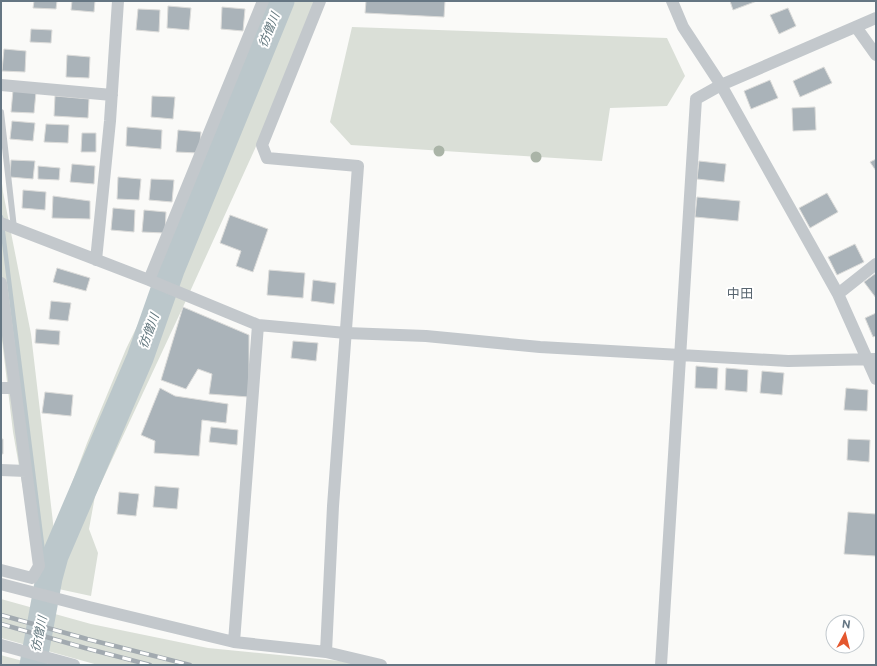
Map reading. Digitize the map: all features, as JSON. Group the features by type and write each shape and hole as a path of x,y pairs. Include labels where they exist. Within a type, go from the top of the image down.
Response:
{"street":[{"path":"96,260 103,206 118,1"},
{"path":"150,280 263,1"},
{"path":"320,1 262,145 267,158 358,166 333,506 326,652"},
{"path":"672,1 683,27 721,84 838,294 872,359 876,379"},
{"path":"661,665 696,99 721,84 876,18"},
{"path":"856,27 876,55"},
{"path":"1,85 112,95"},
{"path":"9,226 150,280 258,325 346,333 426,336 540,347 788,361 872,359"},
{"path":"838,294 876,264"},
{"path":"1,283 2,300 39,566 32,578 1,570"},
{"path":"234,642 258,325"},
{"path":"1,388 15,388"},
{"path":"1,470 26,471"},
{"path":"1,584 28,592 234,642 326,652 381,665"},
{"path":"1,645 74,665"}],"lane":[{"path":"1,112 9,226"}],"shaded area":[{"path":"263,1 319,1 303,43 95,496 89,529 98,553 91,596 40,585 13,432 1,332 1,175 31,334 54,531 87,443 126,349 161,277 174,220"},
{"path":"352,27 667,38 685,76 667,106 610,108 602,161 351,145 330,122"},
{"path":"1,599 91,624 208,648 381,665 98,665 1,638"},
{"path":"1,655 4,656 38,665 1,665"}],"building":[{"path":"34,1 57,1 56,9 33,8"},
{"path":"72,1 95,1 94,12 71,10"},
{"path":"366,1 445,1 444,17 365,13"},
{"path":"730,1 757,1 733,10"},
{"path":"168,6 191,8 189,30 167,28"},
{"path":"222,7 245,9 243,31 221,29"},
{"path":"788,8 796,26 779,34 770,15"},
{"path":"138,9 160,10 159,32 136,30"},
{"path":"31,29 52,30 51,43 30,42"},
{"path":"4,49 26,51 25,72 2,71"},
{"path":"67,55 90,57 89,78 66,77"},
{"path":"824,67 832,83 800,97 793,81"},
{"path":"770,80 778,98 751,109 744,91"},
{"path":"13,90 36,92 34,113 11,112"},
{"path":"55,96 89,99 88,118 54,116"},
{"path":"152,96 175,97 173,119 151,117"},
{"path":"815,107 816,130 793,131 792,108"},
{"path":"12,121 35,123 33,141 10,139"},
{"path":"46,124 69,125 68,143 44,142"},
{"path":"127,127 162,130 161,149 126,146"},
{"path":"178,130 201,132 199,153 176,152"},
{"path":"82,133 96,133 96,152 81,152"},
{"path":"876,159 876,171 870,162"},
{"path":"11,160 35,161 33,179 10,177"},
{"path":"699,161 726,164 724,182 697,179"},
{"path":"72,164 95,166 94,184 70,182"},
{"path":"38,166 60,168 59,180 38,179"},
{"path":"118,177 141,179 139,200 117,199"},
{"path":"151,179 174,180 172,202 149,200"},
{"path":"23,190 46,192 45,210 22,208"},
{"path":"827,193 838,212 810,228 799,208"},
{"path":"53,196 90,201 90,219 52,218"},
{"path":"697,197 740,201 738,221 695,217"},
{"path":"113,208 135,210 134,232 111,230"},
{"path":"144,210 166,212 165,233 142,232"},
{"path":"230,215 268,229 253,272 236,266 241,251 220,243"},
{"path":"855,244 864,262 837,275 828,257"},
{"path":"57,268 90,278 86,291 53,282"},
{"path":"269,270 305,273 303,298 267,295"},
{"path":"876,273 876,298 864,282"},
{"path":"313,280 336,283 334,304 311,301"},
{"path":"51,301 71,303 68,321 49,319"},
{"path":"183,307 249,335 249,397 209,394 212,374 198,369 186,389 161,380"},
{"path":"876,313 876,336 873,337 865,318"},
{"path":"36,329 60,331 59,345 35,343"},
{"path":"293,341 318,343 316,361 291,358"},
{"path":"696,366 718,368 717,389 695,388"},
{"path":"726,368 748,370 747,392 725,390"},
{"path":"762,371 784,373 782,395 760,393"},
{"path":"160,388 175,396 228,404 226,423 202,420 199,456 154,453 155,441 141,435"},
{"path":"846,388 868,390 867,411 844,410"},
{"path":"45,392 73,395 71,416 42,413"},
{"path":"211,427 238,430 237,445 209,442"},
{"path":"1,439 3,439 3,454 1,454"},
{"path":"848,439 870,440 869,462 847,460"},
{"path":"155,486 179,488 177,509 153,507"},
{"path":"119,492 139,494 136,516 117,514"},
{"path":"848,512 876,514 876,556 844,554"}],"waterway":[{"name":"彷僧川","path":"33,665 49,578 55,556 140,358 171,270 281,1"},
{"path":"1,217 43,552 49,578"}],"railway":[{"path":"1,615 87,639 190,665"},
{"path":"1,624 150,665"}],"district":[{"name":"中田","path":"740,293"}]}
